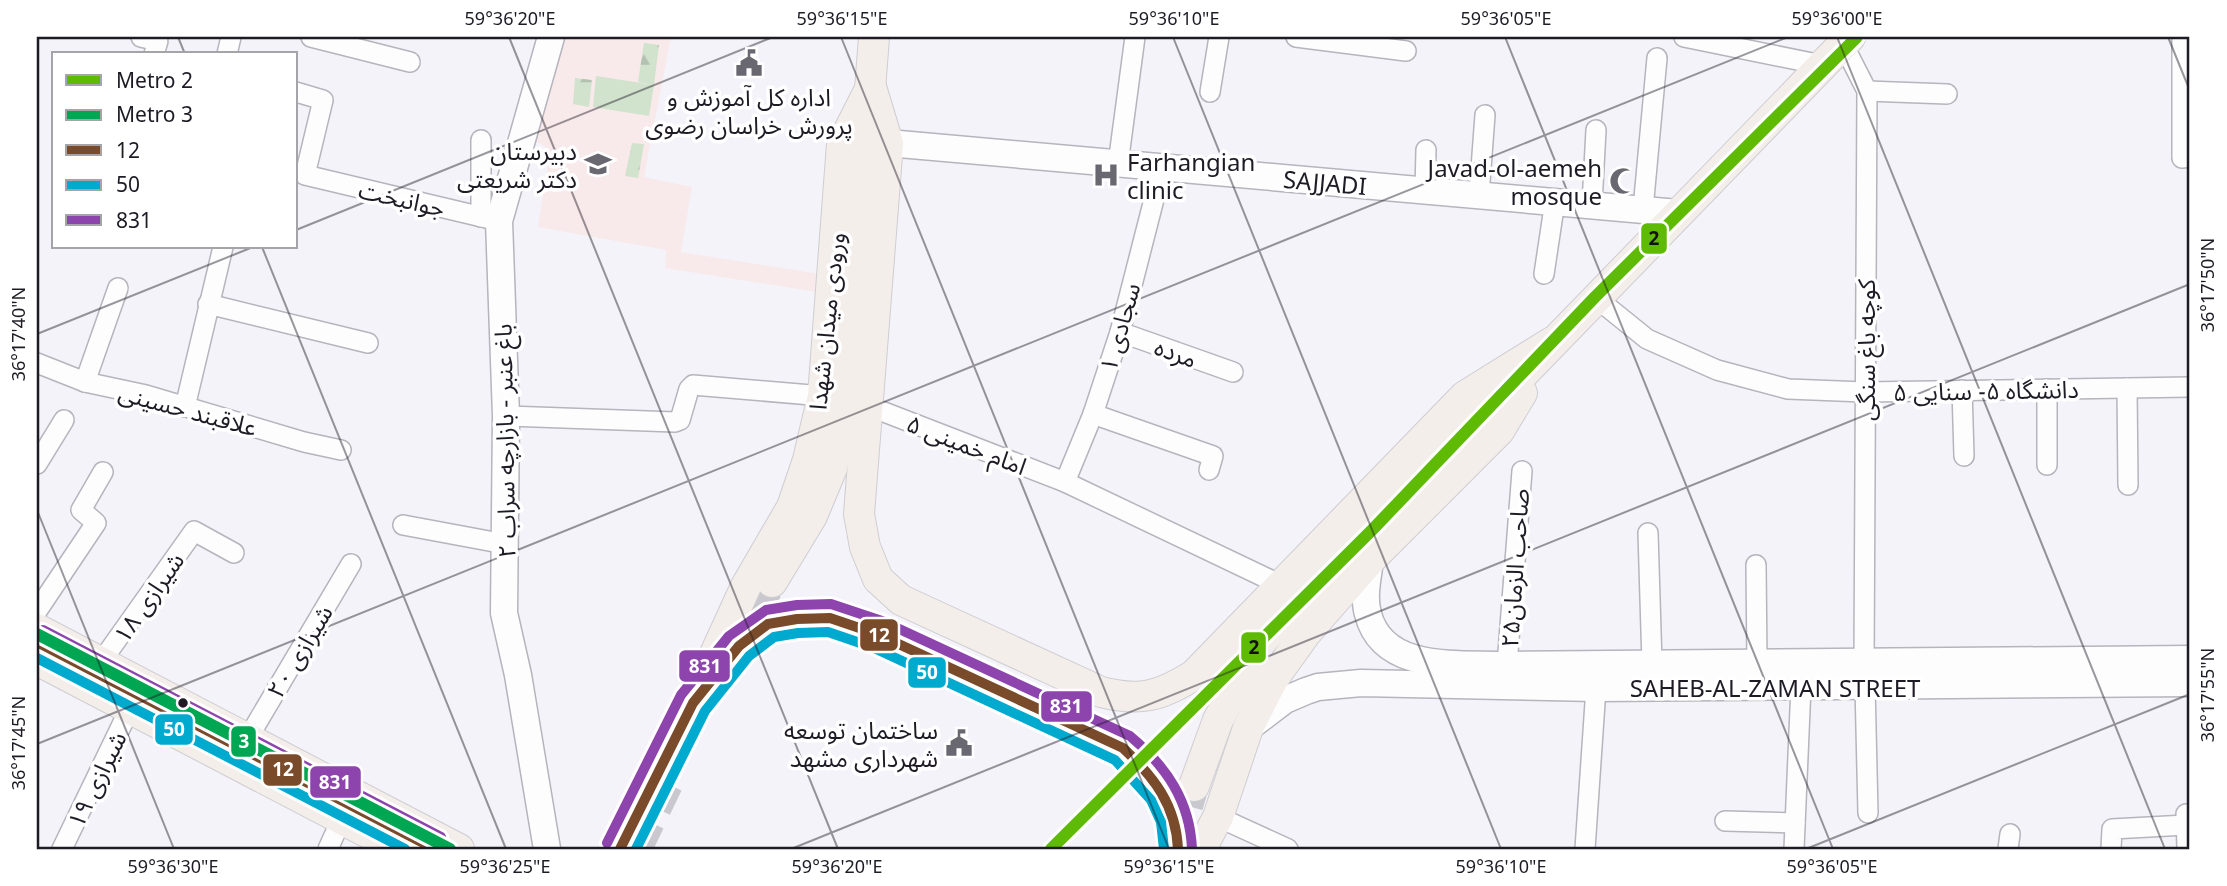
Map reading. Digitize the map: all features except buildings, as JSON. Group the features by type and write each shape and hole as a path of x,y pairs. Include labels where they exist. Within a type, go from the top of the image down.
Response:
{"main road":[{"name":"باغ عنبر - بازارچه سراب ۲","path":"547,849 519,675 505,613 506,416 490,219 551,37"},
{"path":"874,37 871,87 877,145 869,409 861,469 859,514 865,547 878,579 901,600 1101,692 1126,698 1157,695 1194,675 1465,396 1552,342"},
{"path":"1194,786 1218,720 1261,642 1847,40"},
{"name":"ورودی میدان شهدا","path":"693,703 746,586 792,507 808,460 822,396 842,144 871,87"},
{"path":"772,582 812,516 832,468 846,407 877,145"},
{"name":"SAJJADI","path":"877,145 1678,213"},
{"path":"1201,849 1218,817 1248,728 1273,679 1306,632 1370,560 1499,430 1552,342"},
{"path":"1370,560 1367,613 1376,634 1388,647 1402,655 1421,660 1507,665 1757,663 1865,674 2190,659"},
{"path":"620,849 693,703 738,646 768,624 797,619 830,618 877,634 1123,748 1150,773 1165,794 1179,831 1178,849"},
{"path":"37,629 459,849"},
{"path":"37,660 399,849"},
{"name":"SAHEB-AL-ZAMAN STREET","path":"1248,728 1284,700 1306,691 1318,687 1361,684 1596,688 1801,686 1865,674 2190,683"}],"street":[{"path":"141,37 158,41 155,52"},
{"path":"1118,164 1135,37"},
{"path":"1210,92 1220,37"},
{"path":"1296,37 1406,51"},
{"path":"1684,37 1822,65"},
{"path":"2182,37 2186,157"},
{"path":"323,38 410,62"},
{"name":"کوچه باغ سنگی","path":"1847,40 1867,91 1864,392 1868,813"},
{"path":"1643,209 1657,58"},
{"path":"1867,91 1947,94"},
{"name":"جوانبخت","path":"298,93 323,100 305,175 490,219"},
{"path":"1479,195 1485,114"},
{"path":"1592,204 1596,130"},
{"path":"481,140 490,219"},
{"path":"1425,190 1426,150"},
{"name":"سجادی ۱","path":"1065,482 1093,414 1120,332 1162,168"},
{"path":"1544,274 1555,201"},
{"path":"185,407 223,248"},
{"path":"85,383 118,288"},
{"name":"دانشگاه ۵- سنایی ۵","path":"1595,297 1647,339 1717,370 1788,390 1864,392 2190,387"},
{"path":"208,304 368,343"},
{"name":"مرده","path":"1120,332 1233,372"},
{"name":"علاقبند حسینی","path":"37,363 85,383 146,395 341,450"},
{"path":"506,416 675,422 680,420 689,389 693,385 822,396"},
{"path":"2127,388 2128,485"},
{"path":"2047,389 2047,465"},
{"path":"1962,390 1965,456"},
{"name":"امام خمینی ۵","path":"869,409 884,412 1065,482 1280,584"},
{"path":"1093,414 1213,456 1209,470"},
{"path":"37,464 64,420"},
{"name":"صاحب الزمان۲۵","path":"1507,665 1522,471"},
{"path":"37,611 96,522 81,510 103,472"},
{"path":"403,525 505,544"},
{"name":"شیرازی ۱۸","path":"102,662 194,531 234,553"},
{"path":"1648,533 1651,664"},
{"name":"شیرازی ۲۰","path":"247,738 351,564"},
{"path":"1756,565 1757,663"},
{"path":"1794,849 1801,686"},
{"path":"1585,849 1596,688"},
{"name":"شیرازی ۱۹","path":"62,849 130,708"},
{"path":"1218,817 1287,849"},
{"path":"328,849 342,818"},
{"path":"2111,849 2112,829 2186,819 2187,849"},
{"path":"1725,821 1795,823"}],"shaded area":[{"name":"دبیرستان دکتر شریعتی","path":"557,37 671,37 644,177 692,187 681,252 820,274 817,292 665,268 666,250 538,227 550,150 531,138"}],"green space":[{"path":"644,43 659,45 654,85 638,82"},
{"path":"596,76 654,85 649,116 593,107"},
{"path":"575,78 592,80 589,107 573,104"},
{"path":"632,143 644,144 638,178 625,176"}],"tunnel":[{"path":"730,654 772,582"},
{"path":"637,849 668,784"},
{"path":"1175,849 1194,786"}],"metro line":[{"name":"2","path":"1051,849 1373,529 1595,297 1857,37"},
{"name":"3","path":"37,634 450,849"}],"transit line":[{"name":"831","path":"607,843 681,695 729,636 766,610 797,605 831,604 882,621 1130,736 1155,760 1174,786 1187,815 1192,849"},
{"name":"12","path":"620,849 693,703 739,646 768,624 797,619 830,618 877,634 1123,748 1153,781 1168,805 1178,849"},
{"name":"831","path":"43,630 441,837"},
{"name":"50","path":"636,849 705,711 749,656 774,637 828,632 872,647 1115,760 1151,800 1161,822 1164,849"},
{"name":"12","path":"37,642 435,849"},
{"name":"50","path":"37,658 405,849"}],"place":[{"name":"اداره کل آموزش و پرورش خراسان رضوی","path":"749,63"},
{"name":"دبیرستان دکتر شریعتی","path":"598,164"},
{"name":"Farhangian clinic","path":"1106,175"},
{"name":"Javad-ol-aemeh mosque","path":"1623,181"},
{"name":"ساختمان توسعه شهرداری مشهد","path":"959,743"}]}
